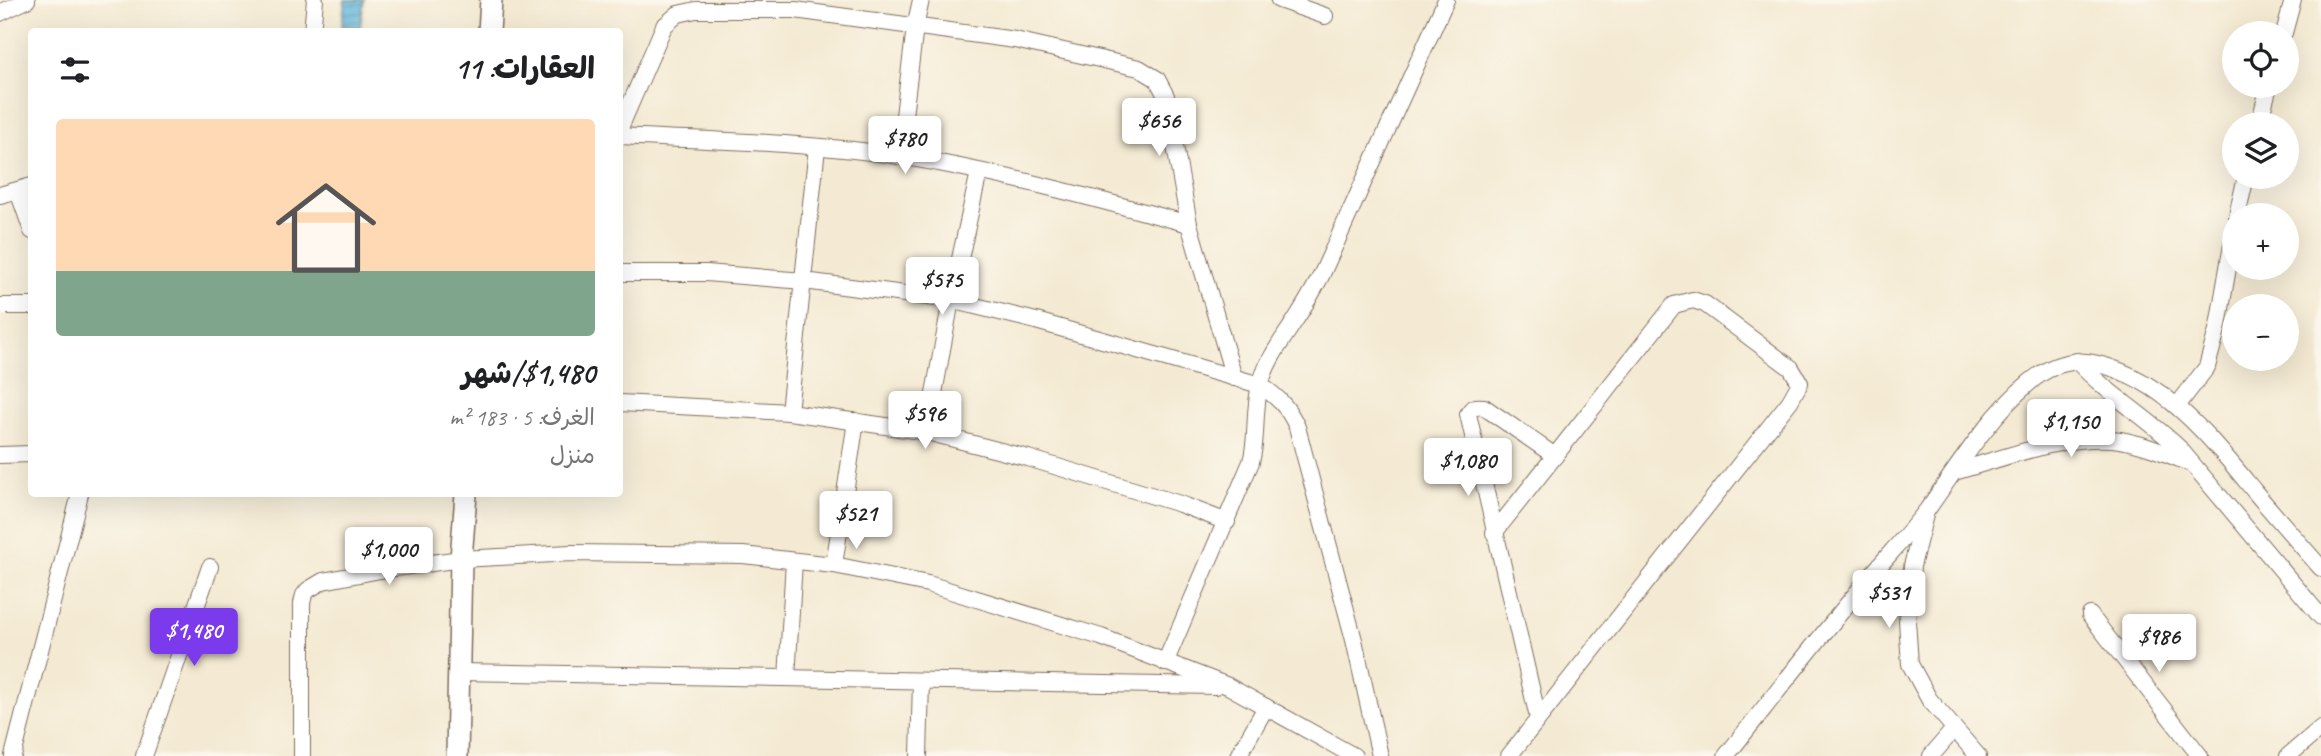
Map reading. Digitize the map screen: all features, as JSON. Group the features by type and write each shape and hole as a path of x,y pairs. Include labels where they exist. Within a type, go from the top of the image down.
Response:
{"street":[{"path":"0,13 27,0"},
{"path":"312,28 315,0"},
{"path":"489,28 491,0"},
{"path":"899,156 915,27 921,0"},
{"path":"1279,0 1325,16"},
{"path":"1165,663 1227,522 1255,449 1260,385 1274,351 1296,320 1321,276 1446,0"},
{"path":"2287,21 2293,0"},
{"path":"623,121 659,34 670,19 687,11 795,10 1026,43 1139,68 1161,84 1166,96 1189,224 1234,378"},
{"path":"623,136 817,147 899,156 1097,199 1189,224"},
{"path":"789,412 817,147"},
{"path":"927,432 951,300 979,172"},
{"path":"0,195 25,189 28,207"},
{"path":"623,273 706,273 804,281 951,300 1036,321 1260,385 1288,408 1297,427 1354,640 1380,756"},
{"path":"2177,406 2207,367 2226,280"},
{"path":"1494,533 1674,305 1693,300 1705,304 1791,368 1800,383 1790,401 1509,756"},
{"path":"0,306 28,306"},
{"path":"2077,360 2101,385 2179,448 2321,617"},
{"path":"1726,756 1854,595 1926,510 2007,404 2049,368 2077,360 2104,365 2133,377 2177,406 2209,437 2321,568"},
{"path":"623,403 789,412 927,432 1028,458 1180,504 1227,522"},
{"path":"1538,718 1468,414 1476,406 1485,407 1555,456"},
{"path":"834,565 856,421"},
{"path":"1954,472 2036,448 2075,440 2114,439 2190,463"},
{"path":"0,455 28,454"},
{"path":"13,756 79,497"},
{"path":"457,756 461,559 466,497"},
{"path":"1926,510 1912,566 1907,621 1910,664 1929,699 1978,756"},
{"path":"302,756 304,595 323,580 461,559 571,553 743,555 834,565 928,584 1101,637 1228,686 1354,756"},
{"path":"788,678 793,561"},
{"path":"144,756 210,567"},
{"path":"2090,615 2200,756"},
{"path":"458,672 1228,686"},
{"path":"919,756 921,681"},
{"path":"1238,756 1266,707"},
{"path":"2288,756 2321,728"},
{"path":"1931,756 1954,729"}],"water":[{"path":"345,0 364,0 360,28 342,26"}]}
